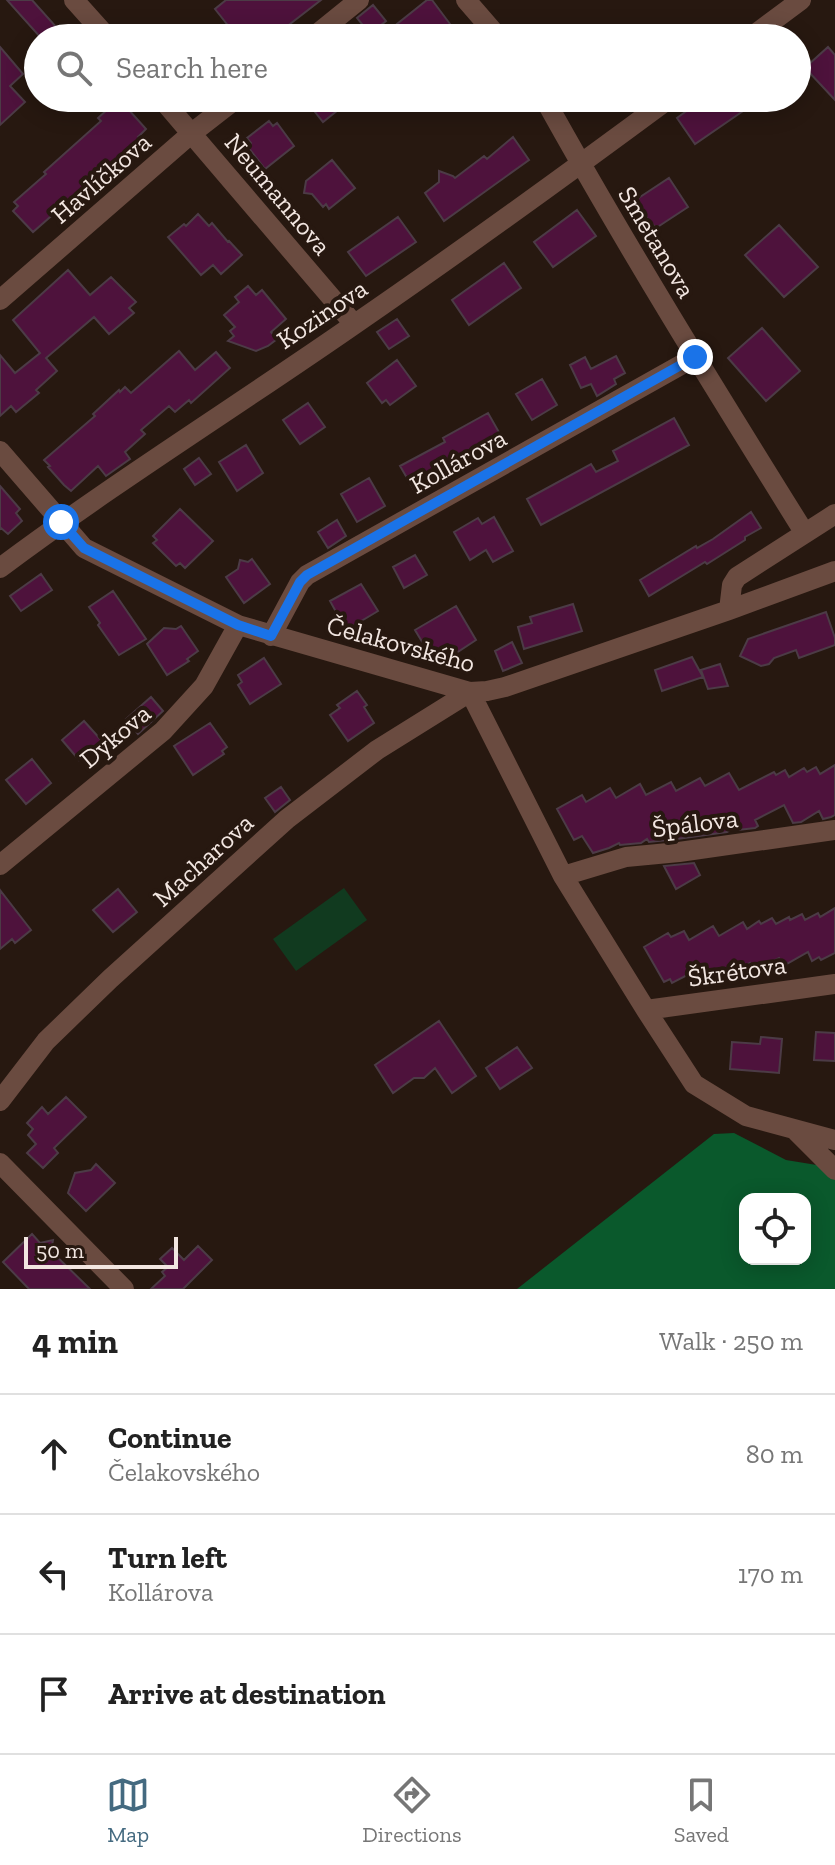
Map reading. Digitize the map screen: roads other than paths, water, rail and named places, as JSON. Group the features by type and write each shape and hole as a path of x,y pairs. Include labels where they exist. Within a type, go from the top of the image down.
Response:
{"street":[{"path":"74,0 95,24"},
{"path":"329,24 359,0"},
{"path":"466,0 487,24"},
{"path":"769,24 801,0"},
{"name":"Neumannova","path":"173,112 354,324"},
{"name":"Havlíčkova","path":"0,300 219,112"},
{"name":"Smetanova","path":"552,112 695,357 804,532"},
{"name":"Kozinova","path":"0,568 61,522 354,324 651,112"},
{"name":"Kollárova","path":"271,636 300,582 307,575 695,357"},
{"name":"Čelakovského","path":"0,451 84,548 238,625 470,692 505,687 835,571"},
{"path":"729,610 732,585 737,577 835,514"},
{"name":"Dykova","path":"0,865 163,731 204,686 238,625"},
{"path":"470,692 563,876 694,1084 746,1116 835,1140"},
{"name":"Macharova","path":"0,1101 46,1041 287,819 377,750 470,692"},
{"name":"Špálova","path":"563,876 626,857 834,832"},
{"name":"Škrétova","path":"646,1010 835,984"},
{"path":"793,1127 835,1170"},
{"path":"0,1163 124,1289"}]}
